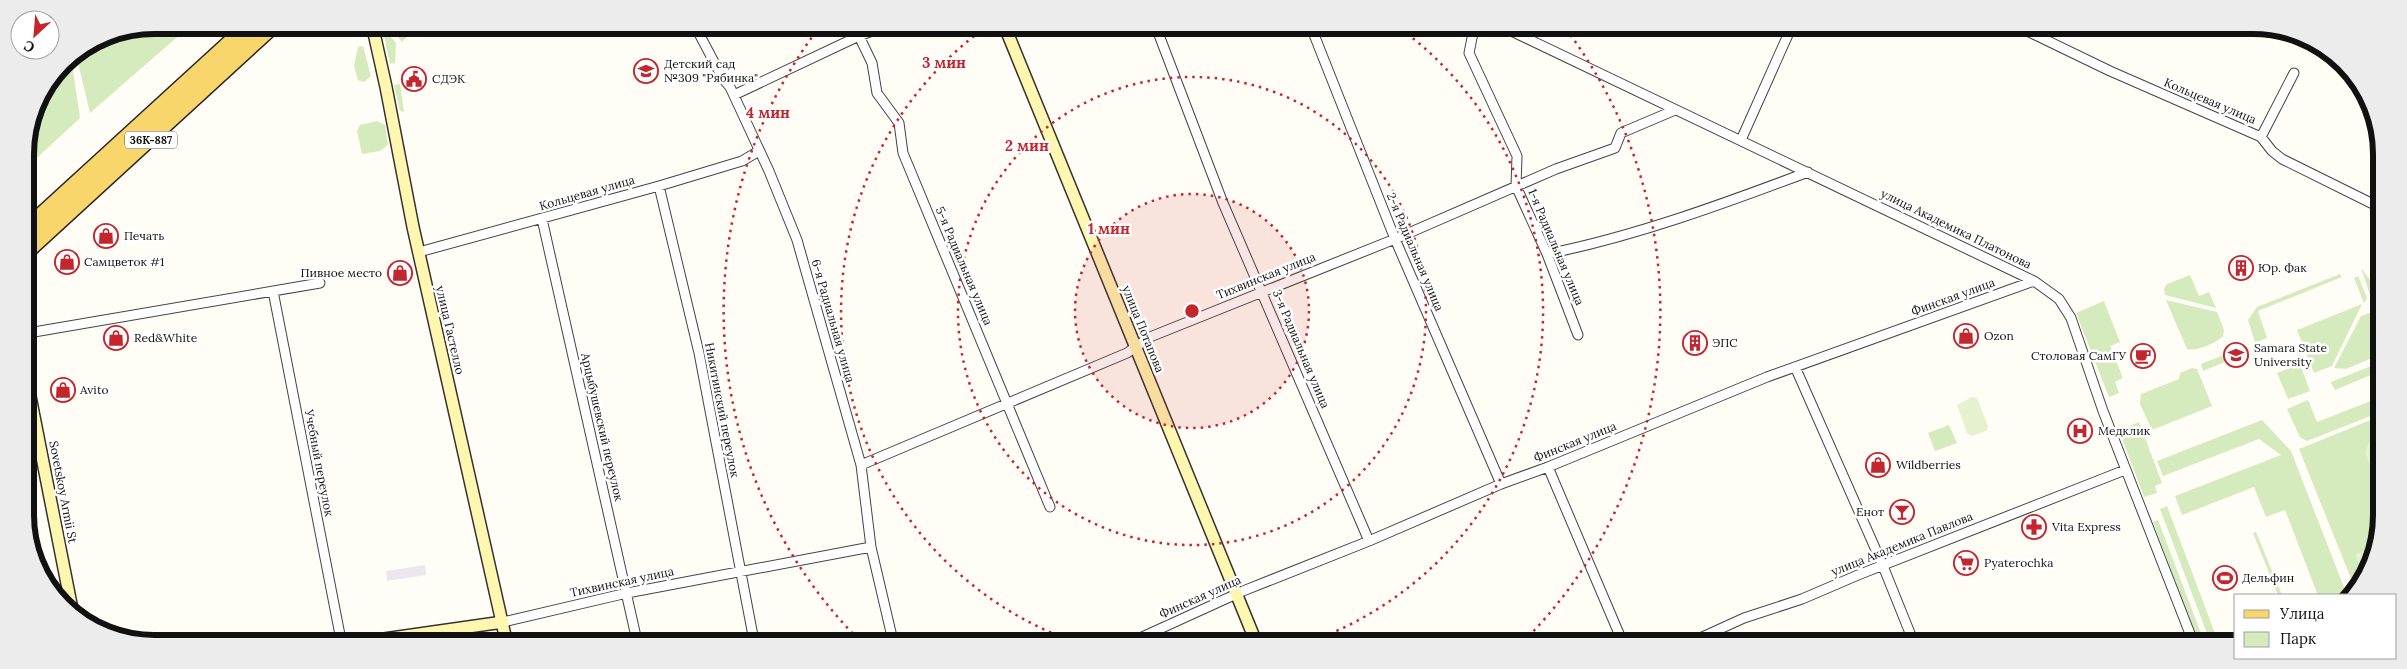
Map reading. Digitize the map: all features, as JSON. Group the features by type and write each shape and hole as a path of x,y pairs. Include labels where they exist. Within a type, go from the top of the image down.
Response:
{"main road":[{"name":"36К-887","path":"34,220 237,34"},
{"name":"36К-887","path":"34,233 252,34"},
{"name":"36К-887","path":"34,247 266,34"}],"street":[{"name":"улица Гастелло","path":"374,34 419,252 505,635"},
{"name":"6-я Радиальная улица","path":"700,34 734,95 769,171 797,240 861,465 871,547 892,635"},
{"path":"734,95 863,34"},
{"name":"улица Потапова","path":"1008,34 1253,635"},
{"name":"3-я Радиальная улица","path":"1159,34 1223,202 1369,541"},
{"name":"2-я Радиальная улица","path":"1314,34 1395,239 1501,484"},
{"name":"1-я Радиальная улица","path":"1473,34 1469,52 1516,156 1516,186 1547,254 1578,335"},
{"name":"улица Академика Платонова","path":"1517,34 2034,280 2059,298 2071,318 2126,470 2190,635"},
{"path":"1740,140 1788,34"},
{"name":"Кольцевая улица","path":"2033,34 2110,72 2261,137 2282,159 2373,203"},
{"name":"5-я Радиальная улица","path":"858,36 872,63 877,93 899,122 904,153 1050,507"},
{"path":"2261,137 2294,73"},
{"name":"Тихвинская улица","path":"861,465 1127,353 1150,337 1395,239 1556,169 1615,148 1621,133 1675,110"},
{"name":"Кольцевая улица","path":"419,252 659,186 742,161 759,151"},
{"path":"1547,254 1590,246 1736,199 1808,172"},
{"name":"Никитинский переулок","path":"659,186 699,353 753,635"},
{"name":"Арцыбушевский переулок","path":"542,219 636,635"},
{"name":"Финская улица","path":"1146,635 1236,594 1369,541 1501,484 1548,467 1768,377 1796,369 2034,280"},
{"path":"34,332 320,283"},
{"name":"Учебный переулок","path":"273,291 340,635"},
{"path":"1796,369 1883,566 1911,635"},
{"name":"Sovetskoy Armii St","path":"34,420 70,601"},
{"path":"1548,467 1620,635"},
{"name":"улица Академика Павлова","path":"1707,635 1744,618 1802,599 2126,470"},
{"name":"Тихвинская улица","path":"412,635 503,622 627,593 871,547"}],"shaded area":[{"path":"425,565 426,575 387,581 386,571"}],"green space":[{"path":"146,34 181,34 90,113 78,62 94,50 123,38"},
{"path":"384,34 389,34 396,43 395,63 390,64"},
{"path":"395,34 410,34 402,42"},
{"path":"363,46 371,76 364,82 358,80 354,66 358,47"},
{"path":"72,67 80,118 34,161 35,138 43,108 59,81"},
{"path":"400,84 404,112 400,111 394,85"},
{"path":"377,121 385,125 388,145 380,151 362,154 357,131 360,125"},
{"path":"2361,268 2373,287 2373,304"},
{"path":"2340,274 2342,277 2258,311 2267,338 2255,343 2248,320 2257,307"},
{"path":"2190,275 2199,296 2209,292 2216,308 2165,295 2164,289 2167,284"},
{"path":"2358,276 2367,298 2364,303 2354,278"},
{"path":"2166,300 2217,312 2224,330 2223,336 2206,346 2191,350 2187,349"},
{"path":"2104,301 2120,342 2110,346 2123,378 2115,382 2119,393 2109,397 2076,313"},
{"path":"2362,304 2332,366 2314,373 2297,330"},
{"path":"2373,312 2373,358 2346,369 2334,368 2361,316"},
{"path":"2231,352 2242,355 2203,371 2201,364"},
{"path":"2300,364 2310,391 2288,399 2277,373"},
{"path":"2373,365 2373,374 2335,390 2331,382"},
{"path":"2192,368 2197,369 2212,406 2152,430 2140,404 2141,394 2179,379 2180,373"},
{"path":"1972,397 1977,398 1988,426 1986,431 1972,436 1967,433 1957,405"},
{"path":"2308,400 2317,422 2373,400 2373,415 2307,441 2300,437 2287,409"},
{"path":"2373,419 2373,523 2367,554 2352,582 2299,449"},
{"path":"2262,420 2291,451 2345,591 2343,594 2314,594 2317,593 2285,510 2266,517 2254,487 2182,515 2175,496 2281,455 2259,439 2163,476 2157,461"},
{"path":"2139,422 2162,483 2155,486 2157,493 2144,497 2119,430"},
{"path":"1949,425 1957,443 1935,451 1928,433"},
{"path":"2373,441 2373,473 2365,453 2369,443"},
{"path":"2167,506 2216,635 2208,635 2160,509"},
{"path":"2158,520 2202,635 2196,635 2153,522"},
{"path":"2256,532 2282,594 2278,594 2253,533"},
{"path":"2368,549 2361,568 2355,555"}],"place":[{"name":"Детский сад №309 \"Рябинка\"","path":"646,71"},
{"name":"СДЭК","path":"414,79"},
{"name":"Печать","path":"106,236"},
{"name":"Самцветок #1","path":"67,262"},
{"name":"Юр. Фак","path":"2241,268"},
{"name":"Пивное место","path":"400,273"},
{"name":"Ozon","path":"1966,336"},
{"name":"Red&White","path":"116,338"},
{"name":"ЭПС","path":"1695,343"},
{"name":"Samara State University","path":"2236,355"},
{"name":"Столовая СамГУ","path":"2143,356"},
{"name":"Avito","path":"63,390"},
{"name":"Медклик","path":"2080,431"},
{"name":"Wildberries","path":"1878,465"},
{"name":"Енот","path":"1902,512"},
{"name":"Vita Express","path":"2034,527"},
{"name":"Pyaterochka","path":"1966,563"},
{"name":"Дельфин","path":"2225,578"}]}
